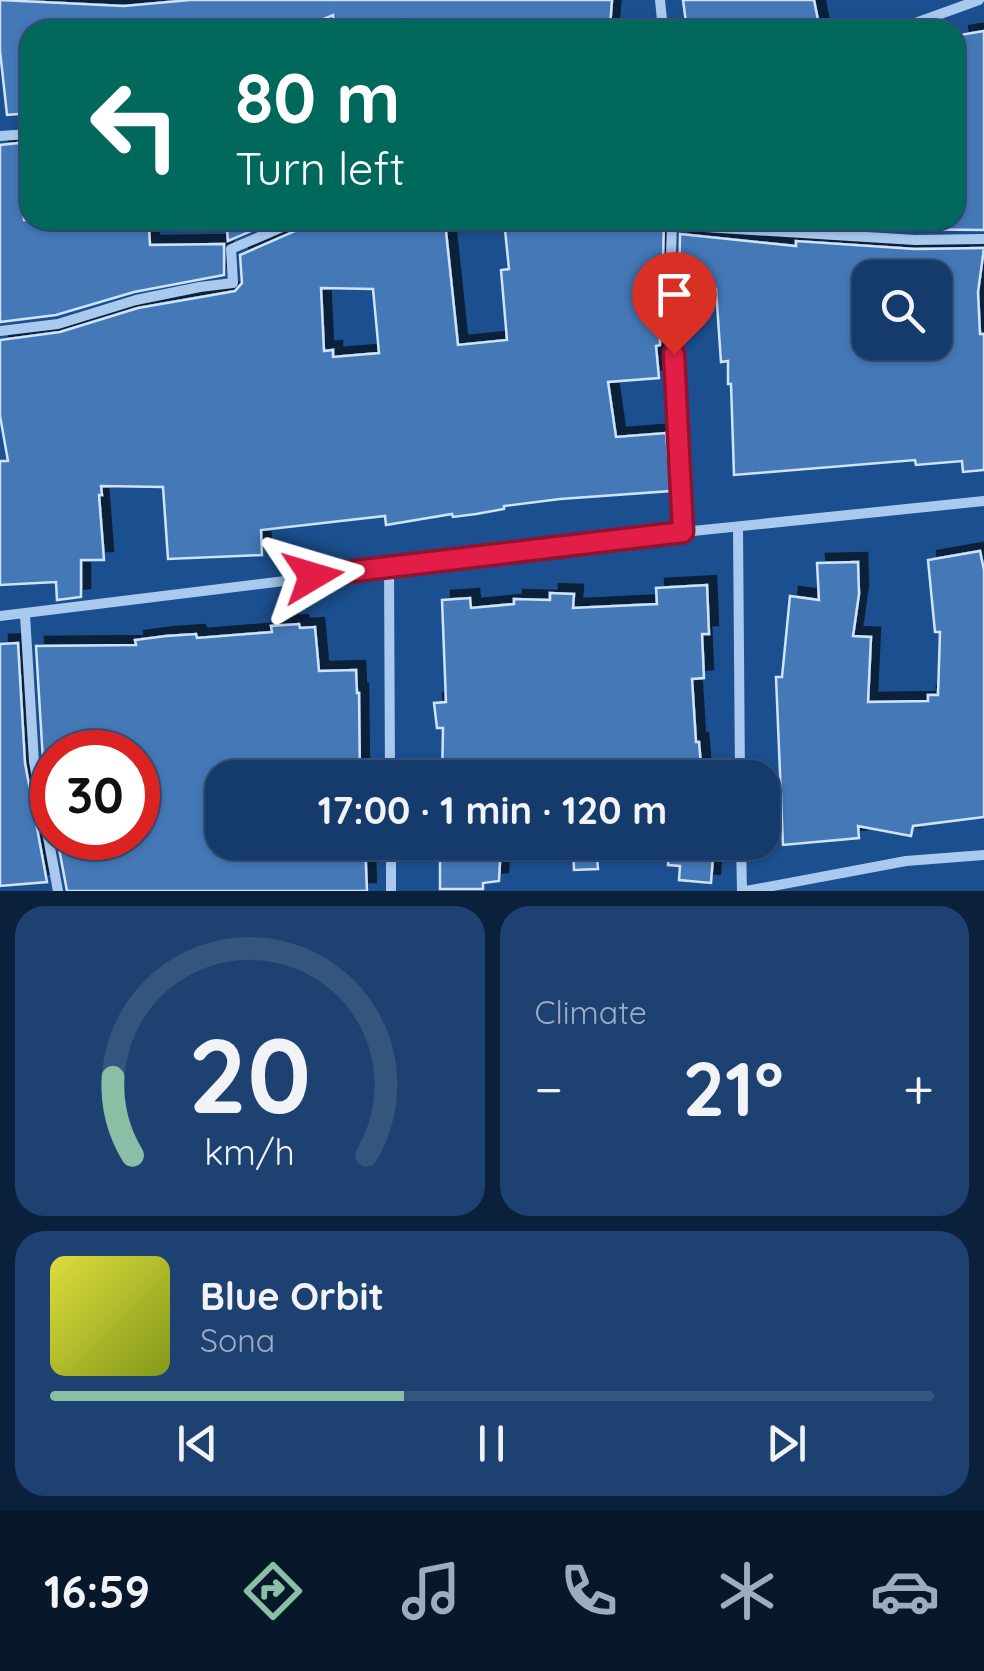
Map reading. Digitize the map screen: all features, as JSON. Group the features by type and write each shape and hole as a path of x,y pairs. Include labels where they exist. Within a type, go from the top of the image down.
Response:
{"street":[{"path":"924,20 979,0"},
{"path":"0,331 58,324 136,300 232,284 231,249 276,230"},
{"path":"672,230 670,284 683,532"},
{"path":"772,230 915,240 984,239"},
{"path":"0,616 683,532 984,501"},
{"path":"738,527 740,760"},
{"path":"389,567 390,760"},
{"path":"25,615 34,762 58,891"},
{"path":"742,860 744,891 906,861 984,855"},
{"path":"391,860 391,891"}],"building":[{"path":"0,0 124,6 190,0 612,0 611,20 333,20 333,15 321,20 20,20 20,114 7,115 0,51"},
{"path":"683,0 814,0 818,20 686,20"},
{"path":"984,31 984,230 965,230 965,34"},
{"path":"19,143 20,230 149,230 150,245 224,244 224,275 134,292 56,315 0,322 0,145"},
{"path":"227,230 254,230 228,241"},
{"path":"297,230 446,230 458,345 507,340 501,270 509,269 505,230 664,230 660,345 656,346 659,378 608,382 616,437 666,433 671,491 560,499 386,525 385,516 261,530 262,555 168,559 163,487 101,486 104,560 81,560 81,597 57,600 56,582 0,585 0,461 8,461 0,416 0,340 60,332 138,308 235,291 242,283 240,255","holes":["321,288 373,289 379,353 333,357 333,350 324,351"]},
{"path":"680,234 796,246 796,241 915,249 984,248 978,292 980,334 984,334 984,470 963,472 962,461 916,465 915,460 734,475 731,384 728,361 721,362 716,289 679,297"},
{"path":"980,551 984,570 984,817 913,826 911,836 858,826 859,838 783,845 776,677 782,677 790,596 819,600 817,563 858,562 859,594 853,636 871,637 868,702 928,701 928,695 938,695 940,632 935,632 928,560"},
{"path":"707,585 709,634 702,634 704,678 692,679 700,760 442,760 443,728 437,728 434,703 446,702 442,600 470,598 471,608 514,604 514,599 550,600 550,593 574,594 573,608 657,604 656,588"},
{"path":"271,626 315,627 319,671 356,670 360,760 205,760 205,860 366,860 367,891 67,891 61,860 160,860 160,730 41,730 36,646 136,645 135,640 166,636 196,634 197,638 272,632"},
{"path":"18,643 30,790 30,860 43,860 47,882 0,886 0,644"},
{"path":"440,860 500,860 499,881 483,883 483,889 440,889"},
{"path":"574,860 597,860 598,869 574,870"},
{"path":"668,860 713,860 711,883 679,880 680,866 668,865"}],"route":[{"path":"313,576 683,532 674,354"}]}
